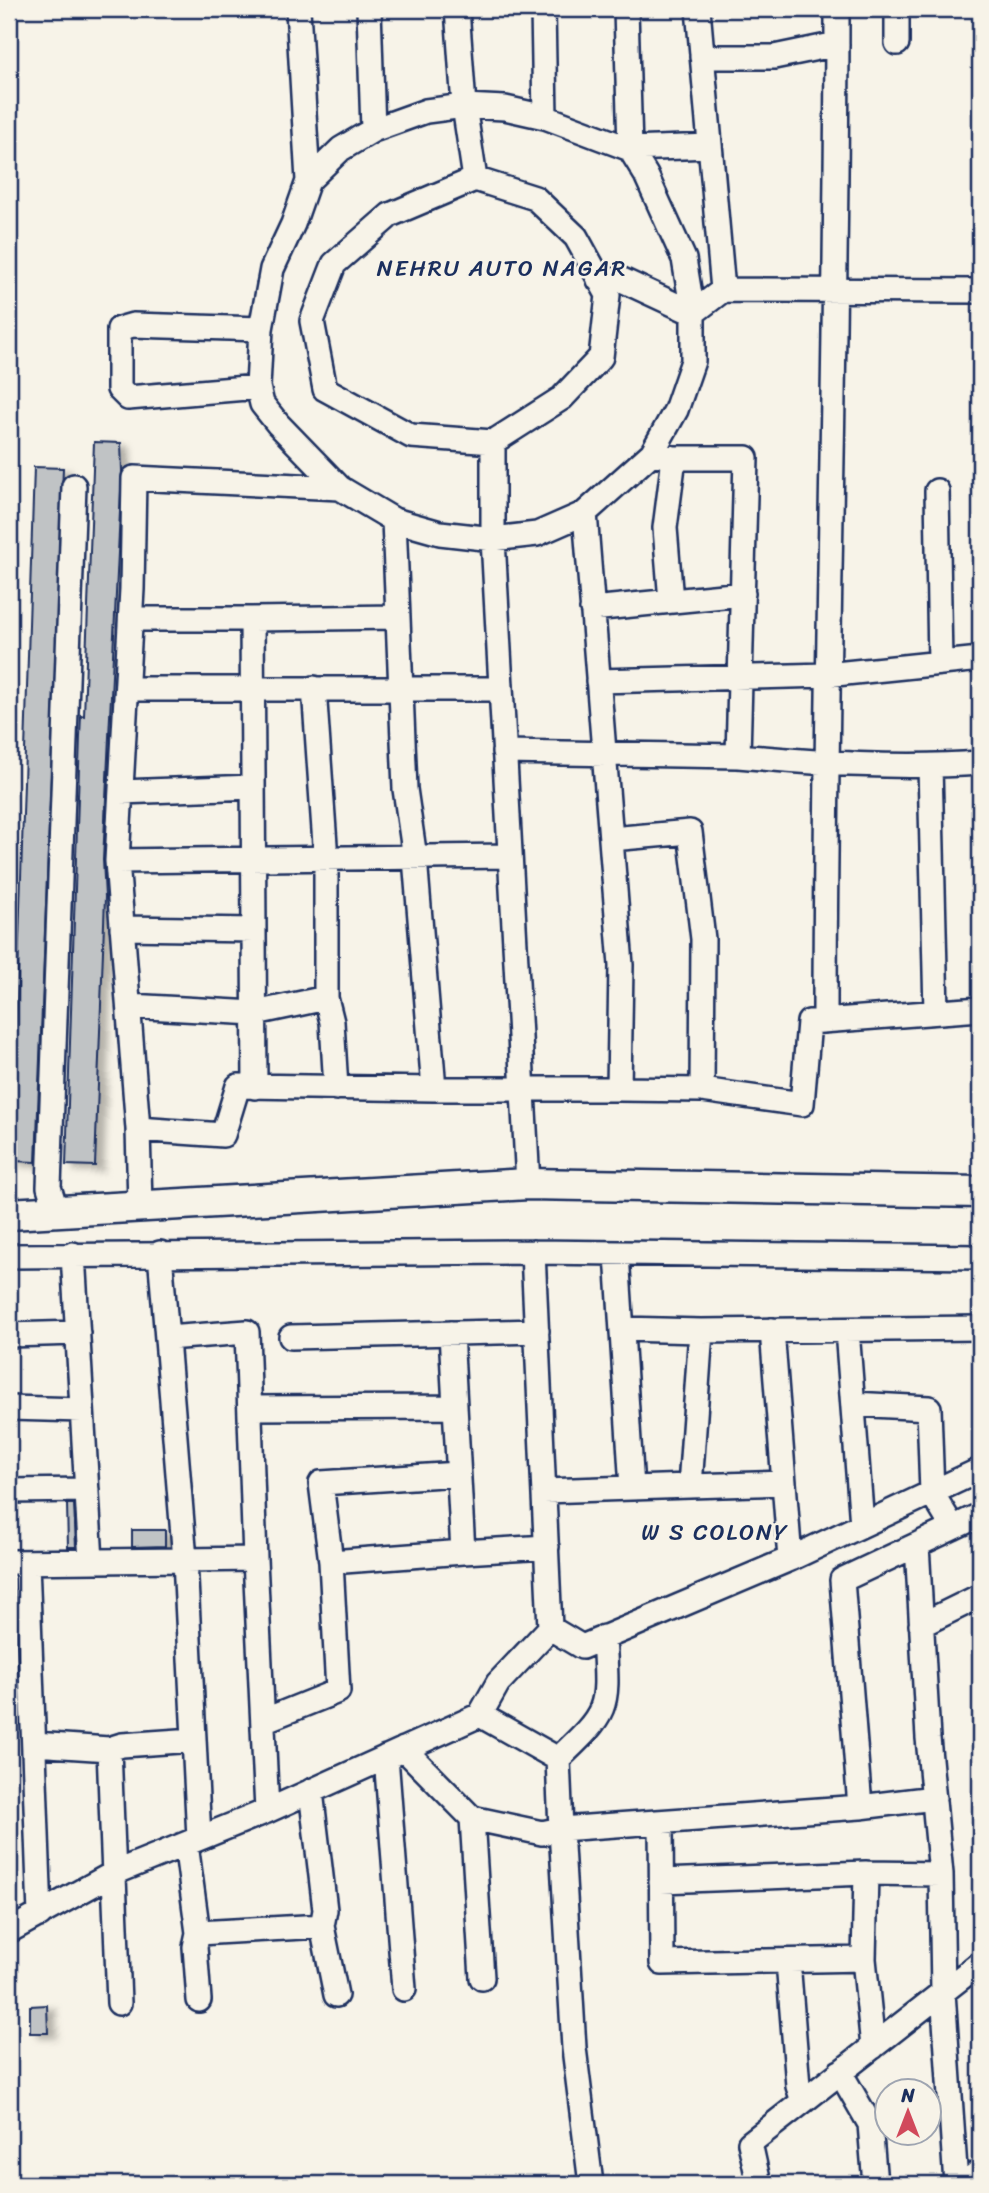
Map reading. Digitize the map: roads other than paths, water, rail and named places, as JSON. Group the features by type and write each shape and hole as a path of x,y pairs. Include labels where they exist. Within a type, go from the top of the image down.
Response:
{"main road":[{"path":"9,1214 528,1184 980,1192"}],"street":[{"path":"298,9 307,181 293,224 272,269 261,330 258,387 262,404 340,488 394,520 440,533 494,539 537,534 585,513 652,453 677,410 692,361 693,313 684,259 646,175 631,149 626,9"},
{"path":"369,9 373,130"},
{"path":"457,9 464,106 475,179"},
{"path":"543,9 545,117"},
{"path":"698,9 723,290"},
{"path":"825,1021 826,675 837,291 837,9"},
{"path":"897,9 897,43"},
{"path":"702,57 774,57 837,44"},
{"path":"307,181 341,149 373,130 426,111 464,106 505,108 545,117 631,149 710,146"},
{"path":"475,179 535,198 576,237 608,295 601,357 562,398 494,442 411,436 326,389 312,321 334,264 390,215 475,179"},
{"path":"599,279 622,280 693,313"},
{"path":"693,313 723,290 980,291"},
{"path":"258,387 128,398 119,389 119,329 133,325 261,330"},
{"path":"494,442 494,539 528,1184"},
{"path":"652,453 674,458 746,458 738,756"},
{"path":"671,601 665,527 674,458"},
{"path":"140,1205 138,1129 117,860 131,619 134,478 340,488"},
{"path":"57,1213 48,1187 74,486"},
{"path":"937,491 940,663"},
{"path":"585,513 621,965 619,1089"},
{"path":"394,520 398,690 405,789 415,858 433,1089"},
{"path":"592,609 743,594"},
{"path":"131,619 396,617"},
{"path":"251,618 255,1087"},
{"path":"598,681 826,675 980,659"},
{"path":"314,688 327,859 327,998 332,1022 337,1088"},
{"path":"127,689 501,689"},
{"path":"504,752 738,756 825,764 930,766 980,762"},
{"path":"930,766 936,1012"},
{"path":"121,792 253,787"},
{"path":"611,839 690,832 703,939 702,1090"},
{"path":"117,860 509,856"},
{"path":"122,928 254,930"},
{"path":"129,1006 255,1013 327,998"},
{"path":"138,1129 223,1135 238,1086 522,1091 702,1090 802,1104 809,1022 980,1009"},
{"path":"9,1931 114,1873 267,1811 480,1715 498,1683 550,1629 533,1252"},
{"path":"9,1256 533,1252 980,1257"},
{"path":"160,1253 185,1560 194,1740 192,1841 198,1933 195,1947 200,2000"},
{"path":"73,1254 91,1561"},
{"path":"617,1254 632,1488"},
{"path":"622,1329 701,1331 980,1328"},
{"path":"772,1330 790,1559"},
{"path":"847,1330 862,1525"},
{"path":"292,1337 537,1331"},
{"path":"690,1486 701,1331"},
{"path":"167,1338 247,1332 267,1811"},
{"path":"451,1333 463,1552"},
{"path":"9,1335 78,1334"},
{"path":"853,1404 929,1408 932,1493 953,1528"},
{"path":"250,1408 454,1406"},
{"path":"9,1408 82,1410"},
{"path":"582,1647 790,1559 980,1470"},
{"path":"263,1721 338,1692 331,1562 321,1483 458,1474"},
{"path":"544,1491 784,1483"},
{"path":"9,1491 88,1490"},
{"path":"860,1807 842,1580 980,1515"},
{"path":"917,1545 941,1874 943,1992 956,2184"},
{"path":"331,1562 547,1547"},
{"path":"40,1914 34,1744 18,1562 255,1559"},
{"path":"921,1625 980,1596"},
{"path":"550,1629 582,1647 606,1665"},
{"path":"591,2184 575,2048 558,1759 596,1723 607,1696 604,1637"},
{"path":"480,1715 558,1759"},
{"path":"34,1744 109,1749 122,1745 194,1740"},
{"path":"109,1749 119,2003"},
{"path":"395,1753 472,1818 542,1833 561,1829 860,1807 934,1798"},
{"path":"395,1753 404,1989"},
{"path":"311,1791 325,1910 322,1926 337,1995"},
{"path":"472,1818 482,1978"},
{"path":"661,1822 662,1963 864,1959"},
{"path":"661,1881 866,1873 941,1874"},
{"path":"866,1873 864,1959 873,2046"},
{"path":"198,1933 322,1926"},
{"path":"788,1961 798,2086 803,2101"},
{"path":"759,2184 750,2143 980,1963"},
{"path":"840,2072 870,2124 875,2184"},
{"path":"964,2184 980,2171"}],"district":[{"name":"NEHRU AUTO NAGAR","path":"502,268"},
{"name":"W S COLONY","path":"715,1532"}]}
